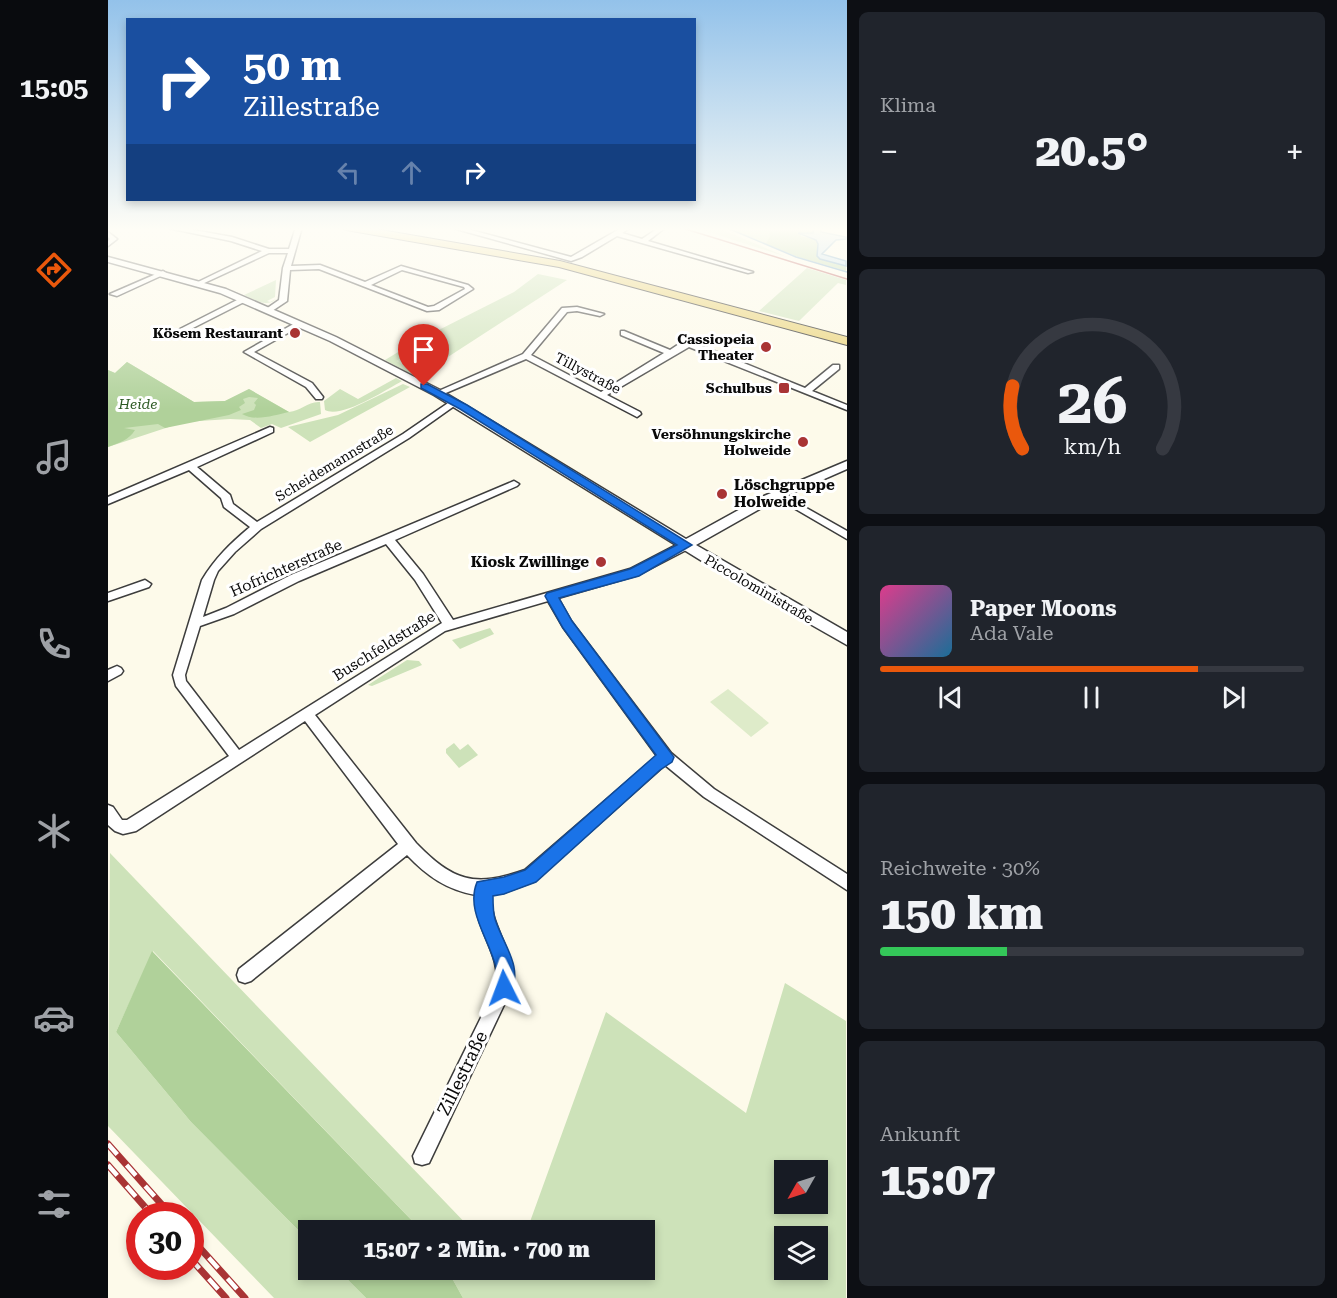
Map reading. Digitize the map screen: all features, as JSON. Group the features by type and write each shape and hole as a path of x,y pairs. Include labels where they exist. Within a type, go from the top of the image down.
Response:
{"main road":[{"path":"659,288 846,341"}],"street":[{"path":"114,294 129,288"},
{"name":"Piccoloministraße","path":"212,288 300,324 438,393 768,596 846,639"},
{"path":"269,311 283,301 284,288"},
{"path":"372,288 432,309 468,291 469,288"},
{"path":"184,329 244,300"},
{"path":"438,393 526,356 565,310 577,309 600,315"},
{"path":"300,324 248,352 309,386 319,397"},
{"path":"624,333 670,353"},
{"path":"601,394 685,345 694,345 846,408"},
{"name":"Tillystraße","path":"526,356 637,414"},
{"path":"806,392 836,367"},
{"name":"Scheidemannstraße","path":"238,758 180,682 179,675 208,580 214,569 231,549 257,527 406,436 454,402"},
{"path":"108,501 258,437 270,429"},
{"name":"Buschfeldstraße","path":"108,812 118,827 124,829 131,826 449,624 634,572 778,495 846,464"},
{"path":"190,466 226,497 228,505 257,527"},
{"name":"Hofrichterstraße","path":"195,622 211,620 290,580 389,540 514,484"},
{"path":"778,495 846,536"},
{"path":"389,540 418,577 449,624"},
{"path":"108,597 146,584"},
{"path":"551,596 567,624 666,757 709,793 846,884"},
{"path":"307,714 422,863 435,873 465,886 484,888 504,886 530,876 654,765 666,757"},
{"path":"245,975 408,845"},
{"name":"Zillestraße","path":"422,1156 507,978 505,966 485,917 484,888"}],"green space":[{"path":"260,288 276,288 275,297 267,301 276,299 272,302 268,303 244,295"},
{"path":"520,288 555,288 417,377 385,360 413,343"},
{"path":"785,288 833,288 799,321 759,311"},
{"path":"419,347 436,354 412,369 396,361"},
{"name":"Heide","path":"127,362 194,402 225,401 249,389 289,412 320,402 321,414 281,428 272,424 261,428 250,420 184,422 108,447 108,370 115,373"},
{"name":"Heide","path":"127,362 194,402 225,401 249,389 289,412 265,417 247,416 242,414 254,410 256,405 254,403 258,398 249,397 243,399 245,403 239,407 241,410 229,415 165,428 158,424 124,428 135,430 127,439 108,447 108,370 115,373"},
{"path":"396,378 402,381 364,402 342,411 325,410 324,401 340,389 358,399"},
{"path":"403,384 410,387 310,442 288,427 338,415"},
{"path":"490,628 494,634 460,649 452,640"},
{"path":"407,660 419,661 422,665 372,686 368,685"},
{"path":"728,689 769,723 751,737 710,702"},
{"path":"454,743 460,750 468,744 478,755 459,768 446,753 446,749"},
{"path":"110,853 462,1220 411,1220 153,951 116,1032 191,1122 298,1230 298,1280 348,1280 366,1298 274,1298 204,1225 204,1202 181,1202 108,1126"},
{"path":"152,951 411,1220 298,1220 298,1230 191,1122 116,1032"},
{"path":"785,983 846,1021 846,1298 463,1298 453,1280 655,1280 655,1220 531,1220 606,1012 746,1113"},
{"path":"348,1280 453,1280 463,1298 366,1298"}],"railway":[{"path":"108,1144 159,1202"},
{"path":"108,1165 141,1202"},
{"path":"204,1253 245,1298"},
{"path":"204,1274 226,1298"}],"place":[{"name":"Kösem Restaurant","path":"295,333"},
{"name":"Cassiopeia Theater","path":"766,347"},
{"name":"Schulbus","path":"784,388"},
{"name":"Versöhnungskirche Holweide","path":"803,442"},
{"name":"Löschgruppe Holweide","path":"722,494"},
{"name":"Kiosk Zwillinge","path":"601,562"}],"route":[{"path":"424,386 464,407 686,545 634,572 551,596 567,624 666,757 654,765 530,876 504,886 484,888 485,917 505,966 507,978 504,988"}]}
